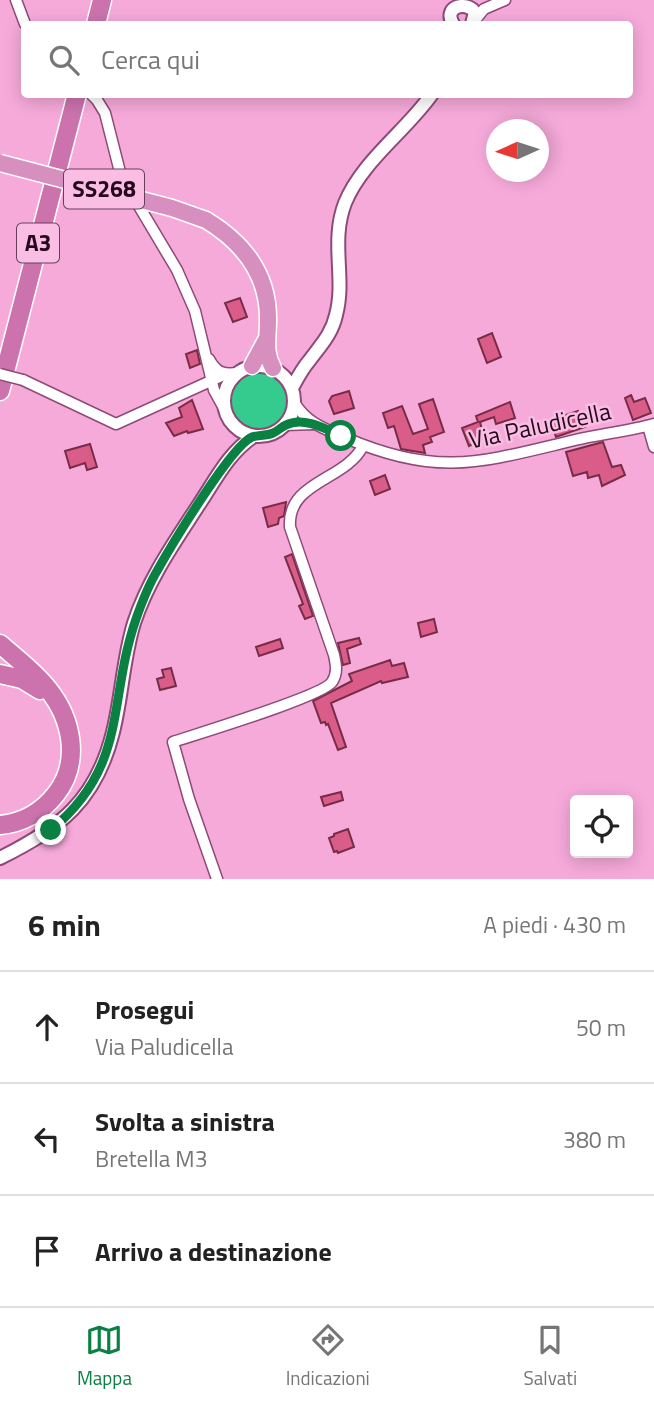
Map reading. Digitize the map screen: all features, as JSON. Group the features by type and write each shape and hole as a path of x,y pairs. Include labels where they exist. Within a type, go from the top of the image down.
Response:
{"highway":[{"path":"85,21 91,0"},
{"path":"97,21 102,0"},
{"name":"A3","path":"0,347 65,98"},
{"name":"A3","path":"0,391 76,98"},
{"name":"SS268","path":"0,163 162,205 206,220 237,242 259,272 267,298 266,352 276,370"},
{"name":"SS268","path":"238,371 267,337"},
{"path":"0,644 48,689 64,715 71,748 66,776 48,803 22,820 0,825"},
{"path":"0,674 32,684 57,703"}],"street":[{"path":"16,0 24,21"},
{"path":"452,21 450,13 464,2 475,12 474,21"},
{"path":"475,21 484,9 501,2"},
{"path":"95,98 105,113 121,176 177,270 195,311 211,380 232,425 239,430 254,436 270,435 285,425 291,416 294,402 292,388 276,370"},
{"path":"292,388 307,362 326,340 337,314 337,239 346,201 362,175 429,98"},
{"path":"205,352 215,369 276,370 307,362"},
{"path":"0,374 23,380 116,425 211,380 238,371"},
{"path":"221,405 227,386 238,371"},
{"path":"196,389 206,389 221,405"},
{"name":"Via Paludicella","path":"294,402 298,410 314,424 363,446 414,460 442,463 473,463 651,425"},
{"name":"Via Paludicella","path":"285,425 314,424"},
{"path":"230,456 232,425"},
{"path":"651,425 654,447"},
{"path":"0,858 51,830 78,804 89,789 102,764 113,732 127,653 145,594 230,456 254,436"},
{"path":"217,879 189,799 173,742 308,696 332,682 336,673 334,655 290,527 289,517 300,494 353,461 363,446"}],"green space":[{"path":"253,371 265,371 280,379 288,394 288,406 280,421 265,429 253,429 238,421 230,406 230,394 238,379"}],"building":[{"path":"240,298 247,317 233,322 225,303"},
{"path":"492,333 501,357 487,363 478,339"},
{"path":"197,350 200,364 190,368 186,354"},
{"path":"349,391 354,408 334,414 329,401 332,396"},
{"path":"631,395 634,402 645,398 651,413 633,420 625,398"},
{"path":"433,399 444,432 430,437 432,442 423,445 425,453 401,449 394,426 388,428 383,413 402,406 413,434 428,429 419,404"},
{"path":"192,400 203,429 174,436 166,423 182,417 179,408"},
{"path":"510,402 515,418 496,424 494,417 480,422 484,438 469,446 462,428 478,422 476,416"},
{"path":"578,411 585,427 556,437 551,420"},
{"path":"603,442 612,467 621,465 625,475 602,486 599,475 588,478 587,472 573,476 566,452"},
{"path":"90,444 97,467 87,470 85,463 70,468 65,451"},
{"path":"385,475 390,489 375,495 370,481"},
{"path":"286,502 284,516 279,518 278,524 268,527 263,508"},
{"path":"292,554 313,616 305,619 299,606 303,604 285,557"},
{"path":"434,619 437,632 421,637 418,623"},
{"path":"359,638 361,644 347,649 350,663 343,665 338,643"},
{"path":"280,639 283,648 259,656 256,647"},
{"path":"390,660 392,666 404,663 408,677 382,683 381,681 331,703 346,747 338,750 328,724 321,723 313,701 352,681 349,674"},
{"path":"171,668 176,686 160,690 157,679 164,677 162,670"},
{"path":"341,792 343,800 324,806 321,797"},
{"path":"348,829 354,847 334,852 329,838"}],"route":[{"path":"51,830 78,804 99,772 113,732 127,653 145,594 230,456 254,436 270,435 291,423 314,424 341,436"}]}
